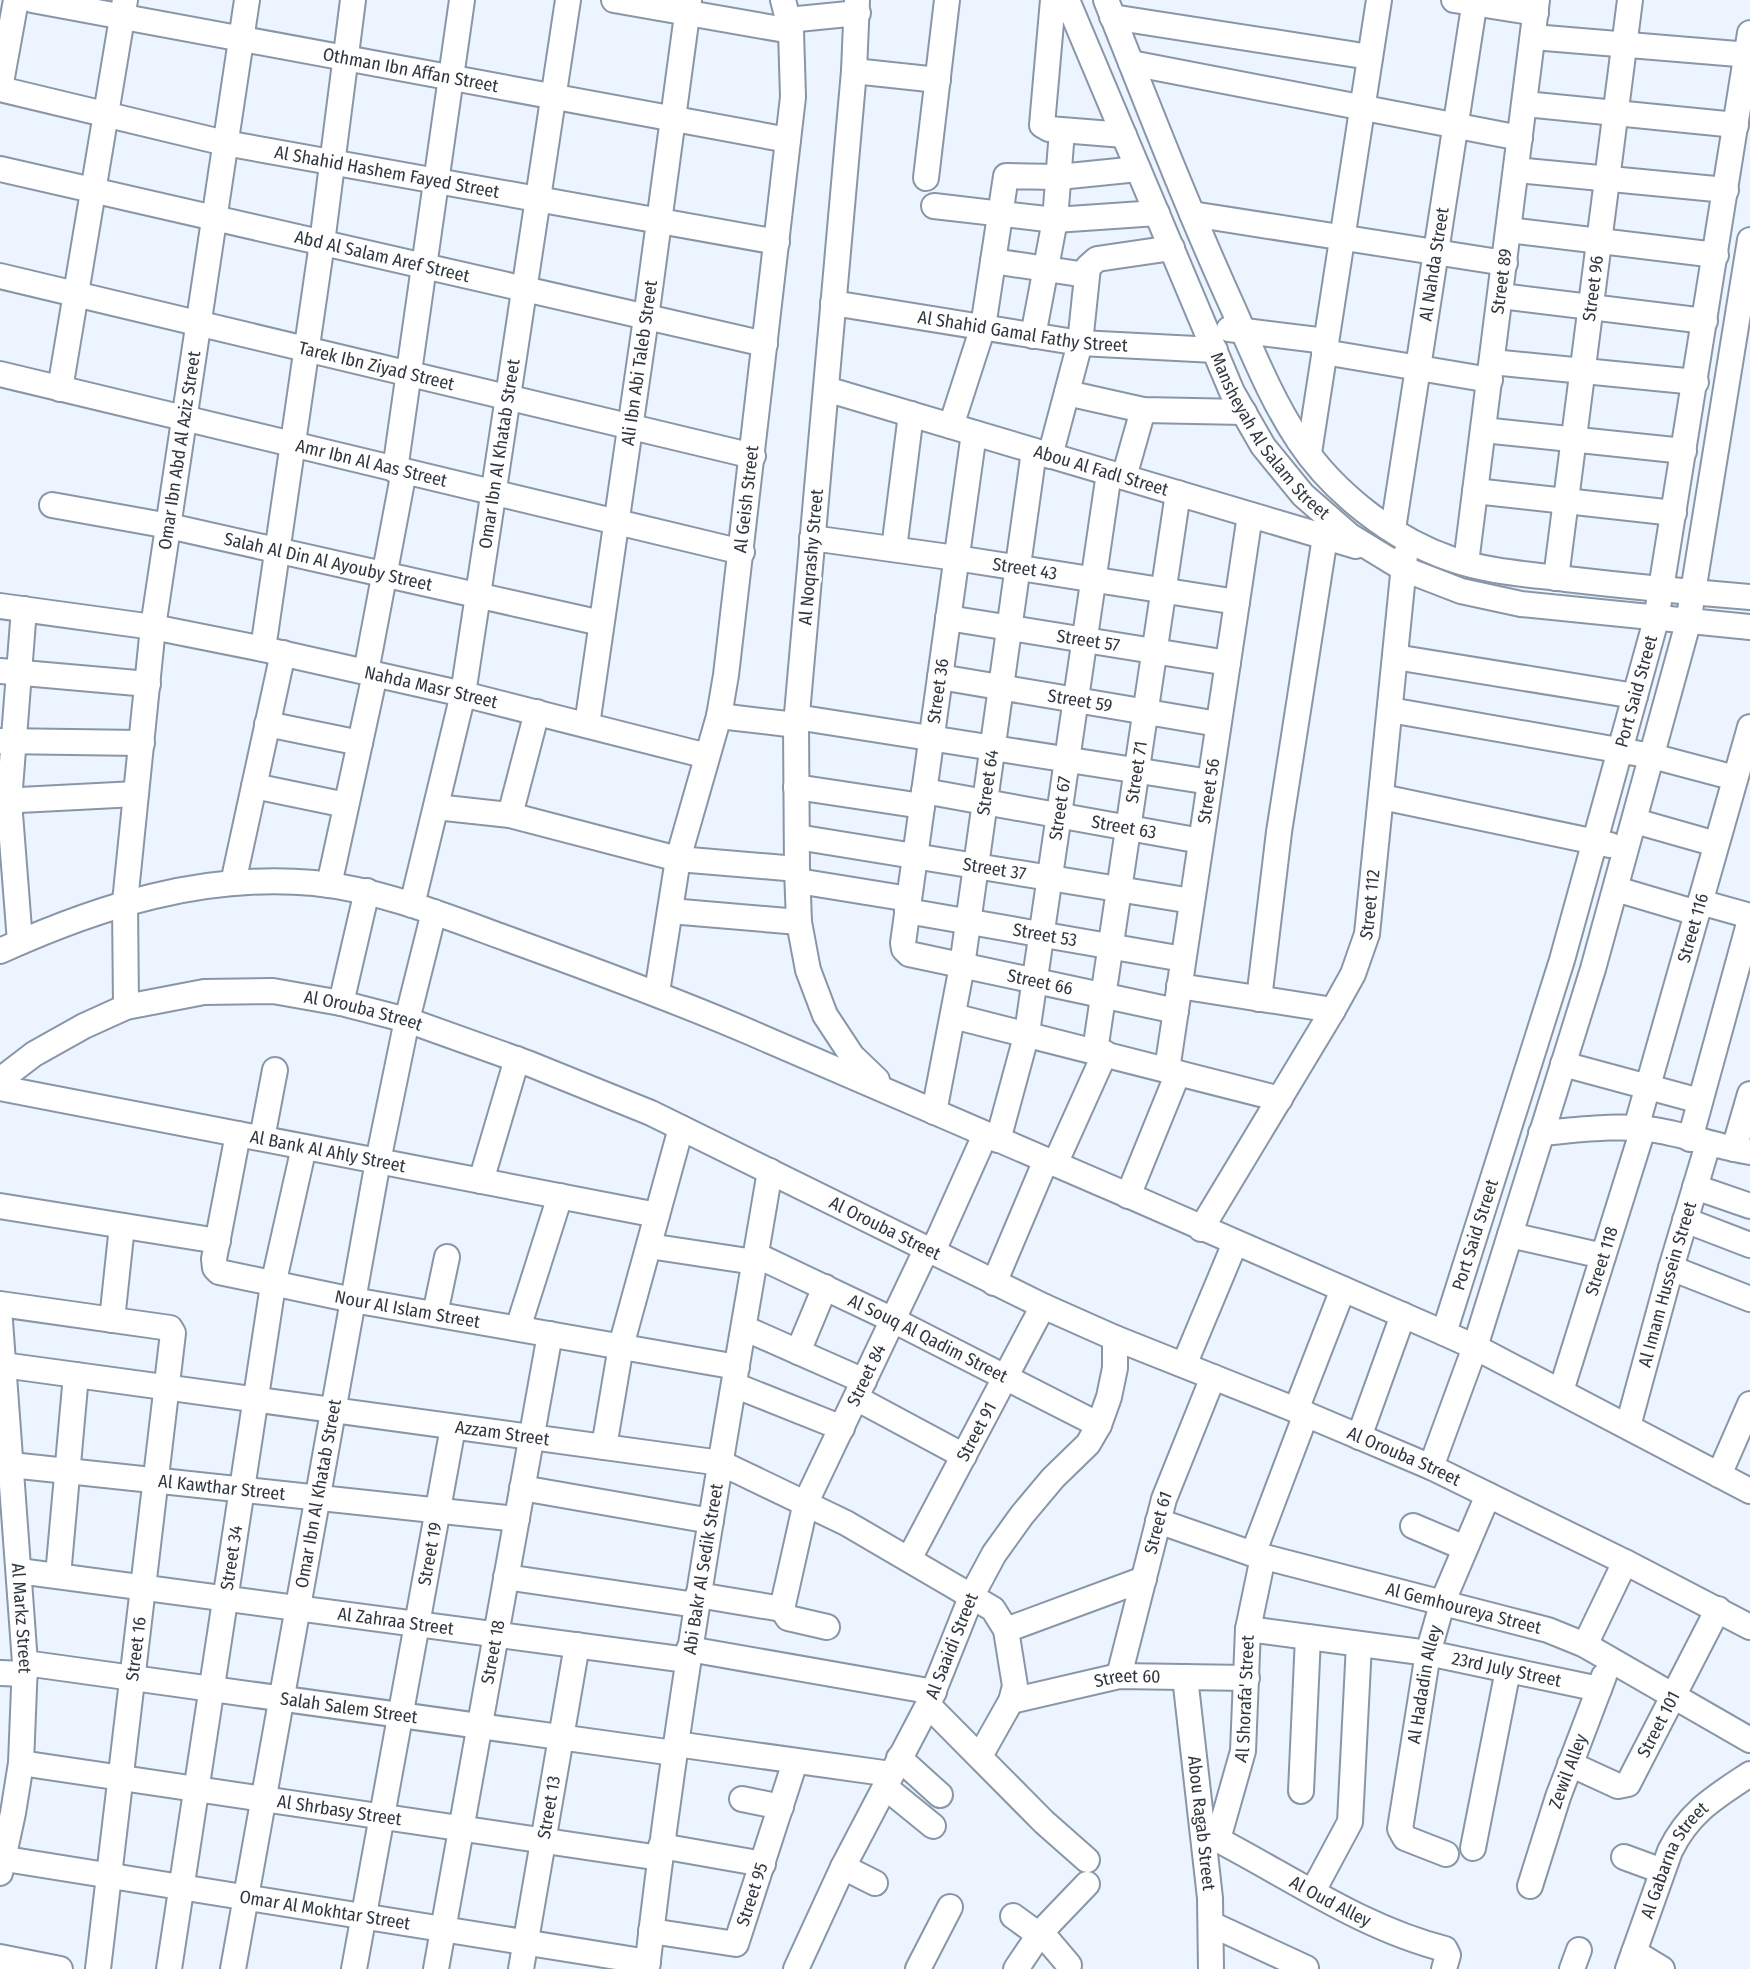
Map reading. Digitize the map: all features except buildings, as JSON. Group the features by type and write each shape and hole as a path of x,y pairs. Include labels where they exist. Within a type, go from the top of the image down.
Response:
{"street":[{"path":"0,88 16,0"},
{"name":"Othman Ibn Affan Street","path":"32,0 124,8 241,39 788,140"},
{"name":"Omar Ibn Abd Al Aziz Street","path":"126,1007 125,902 153,627 247,0"},
{"path":"233,883 267,724 277,550 322,243 353,0"},
{"path":"329,886 360,743 400,471 409,374 462,0"},
{"name":"Omar Ibn Al Khatab Street","path":"233,1969 378,1161 407,1020 436,807 463,694 568,0"},
{"path":"614,0 787,17 857,6"},
{"path":"926,178 947,0"},
{"path":"1062,0 1042,125 1049,130 1124,135"},
{"name":"Mansheyah Al Salam Street","path":"1062,0 1124,135 1232,392 1263,446 1303,495 1350,536 1404,569 1461,591 1521,604 1656,620 1750,627"},
{"path":"1308,453 1379,0"},
{"name":"Street 96","path":"1556,578 1630,0"},
{"path":"1468,1 1535,17 1625,44 1749,47"},
{"name":"Al Nahda Street","path":"1400,533 1418,368 1455,126 1468,1"},
{"name":"Al Noqrashy Street","path":"857,6 854,71 796,721 797,875 799,922 808,970 825,1015 852,1056 886,1090"},
{"name":"Ali Ibn Abi Taleb Street","path":"587,725 688,7"},
{"path":"60,388 124,8"},
{"path":"1109,8 1370,57"},
{"name":"Mansheyah Al Salam Street","path":"1109,8 1192,214 1275,401 1308,453 1340,487 1367,511 1400,533 1450,559 1493,570 1556,578 1750,597"},
{"name":"Al Geish Street","path":"657,992 678,859 719,716 742,552 793,97 787,17"},
{"name":"Street 89","path":"1466,563 1535,17"},
{"name":"Port Said Street","path":"1444,1333 1558,972 1656,620 1749,47"},
{"path":"1131,63 1520,138"},
{"path":"854,71 938,80"},
{"name":"Al Shahid Hashem Fayed Street","path":"0,88 225,144 777,242"},
{"path":"1525,104 1736,125"},
{"path":"1033,336 1055,220 1062,131"},
{"name":"Abd Al Salam Aref Street","path":"0,169 765,344"},
{"path":"1059,177 1138,169"},
{"path":"1516,170 1726,190"},
{"name":"Street 36","path":"904,949 956,558 962,430 983,327 1006,176 1059,177"},
{"path":"934,206 1055,220 1157,213"},
{"path":"1192,214 1505,263"},
{"path":"1509,230 1716,255"},
{"name":"Port Said Street","path":"1432,1467 1475,1347 1590,980 1688,623 1750,240"},
{"path":"993,261 1086,275 1088,267 1097,259 1172,248"},
{"name":"Street 64","path":"934,1112 962,966 1018,568 1042,453 1067,393 1080,343 1086,275"},
{"name":"Tarek Ibn Ziyad Street","path":"0,276 752,456"},
{"path":"1501,296 1705,321"},
{"name":"Al Shahid Gamal Fathy Street","path":"834,303 1080,343 1215,350"},
{"path":"1205,326 1325,346 1418,368 1583,371 1696,382"},
{"name":"Amr Ibn Al Aas Street","path":"0,374 742,552"},
{"name":"Abou Al Fadl Street","path":"826,389 1377,552"},
{"path":"1067,393 1143,410 1244,412"},
{"name":"Street 67","path":"930,1249 992,1137 1027,1033 1093,579 1116,475 1143,410"},
{"path":"894,549 911,414"},
{"path":"1483,430 1684,451"},
{"path":"1475,491 1674,513"},
{"name":"Street 71","path":"994,1283 1100,1052 1103,996 1178,493"},
{"name":"Salah Al Din Al Ayouby Street","path":"52,505 169,526 601,623"},
{"name":"Street 56","path":"1128,1196 1172,1071 1179,985 1250,514"},
{"name":"Street 112","path":"1201,1229 1333,1010 1353,974 1367,934 1404,569 1400,533"},
{"path":"1259,999 1281,818 1325,537"},
{"name":"Street 43","path":"812,538 1237,602"},
{"path":"12,608 5,801 10,947 62,924 125,902 175,891 264,881 367,891 657,992 886,1090 1475,1347 1750,1491"},
{"name":"Nahda Masr Street","path":"12,608 153,627 273,651 463,694 707,755"},
{"name":"Street 57","path":"948,618 1228,663"},
{"path":"1395,657 1635,696"},
{"path":"9,672 148,684"},
{"name":"Street 59","path":"940,677 1219,724"},
{"path":"1390,710 1653,756 1735,778"},
{"path":"510,816 537,712"},
{"path":"719,716 796,721 931,738 1210,782"},
{"path":"267,724 360,743"},
{"name":"Street 116","path":"1639,1128 1647,1087 1750,726"},
{"path":"7,741 142,743"},
{"path":"254,786 346,805"},
{"name":"Street 63","path":"796,787 985,802 1201,841"},
{"path":"5,801 136,794"},
{"path":"1382,797 1627,848"},
{"name":"Street 53","path":"436,807 510,816 678,859 797,875 968,922 1183,959"},
{"path":"1635,821 1716,844"},
{"name":"Street 37","path":"797,837 1192,901"},
{"path":"1616,889 1750,918"},
{"path":"341,1003 367,891"},
{"path":"670,911 799,922"},
{"name":"Al Imam Hussein Street","path":"1628,1426 1695,1187 1700,1101 1750,918"},
{"name":"Street 66","path":"904,949 909,954 1176,1012"},
{"path":"1558,972 1590,980"},
{"path":"1179,985 1333,1010"},
{"name":"Al Orouba Street","path":"0,1080 34,1054 84,1026 126,1007 204,992 273,991 341,1003 407,1020 517,1059 651,1113 1043,1306 1432,1467 1750,1627"},
{"path":"953,1016 1280,1099"},
{"path":"481,1181 517,1059"},
{"path":"1563,1064 1700,1101"},
{"path":"262,1139 275,1070"},
{"name":"Al Bank Al Ahly Street","path":"0,1088 657,1215"},
{"path":"1502,1147 1537,1145 1639,1128 1742,1151 1750,1094"},
{"path":"604,1447 621,1346 681,1128"},
{"name":"Street 118","path":"1561,1391 1639,1128"},
{"name":"Nour Al Islam Street","path":"238,1134 218,1241 215,1268 219,1272 354,1300 621,1346 735,1376 842,1428"},
{"name":"Street 34","path":"169,1969 273,1285 304,1147"},
{"name":"Abi Bakr Al Sedik Street","path":"648,1965 688,1655 770,1171"},
{"path":"1695,1187 1750,1206"},
{"path":"517,1328 560,1196"},
{"path":"0,1206 218,1241"},
{"path":"1685,1220 1750,1245"},
{"path":"0,1304 112,1320 121,1226"},
{"path":"1510,1235 1603,1256"},
{"path":"1184,1365 1235,1243"},
{"name":"Al Souq Al Qadim Street","path":"649,1246 755,1259 825,1287 1099,1425"},
{"name":"Street 84","path":"782,1609 806,1502 930,1249"},
{"path":"435,1314 447,1257"},
{"path":"1671,1268 1750,1300"},
{"path":"798,1352 825,1287"},
{"name":"Al Shorafa' Street","path":"1210,1836 1243,1751 1248,1629 1258,1556 1301,1412 1343,1289"},
{"name":"Street 91","path":"909,1559 1043,1306"},
{"path":"1359,1437 1403,1315"},
{"name":"Street 16","path":"98,1969 172,1329 112,1320"},
{"name":"Al Markz Street","path":"0,1321 25,1669 1,1863"},
{"path":"744,1328 798,1352 964,1456"},
{"name":"Street 18","path":"436,1969 550,1334"},
{"name":"Al Saaidi Street","path":"796,1969 843,1867 931,1699 972,1595 994,1554 1053,1478 1088,1444 1099,1425 1110,1397 1115,1338"},
{"name":"Azzam Street","path":"3,1365 721,1463 806,1502 972,1595 993,1609 1006,1630"},
{"path":"58,1576 76,1376"},
{"name":"Street 61","path":"1119,1676 1171,1478 1213,1377"},
{"path":"1719,1475 1750,1404"},
{"name":"Street 19","path":"354,1969 453,1427"},
{"name":"Al Kawthar Street","path":"11,1465 517,1518"},
{"path":"522,1488 711,1521"},
{"name":"Al Hadadin Alley","path":"1446,1854 1405,1838 1400,1829 1428,1653 1443,1601 1488,1494"},
{"name":"Al Gemhoureya Street","path":"1158,1521 1258,1556 1443,1601 1548,1630 1585,1645 1750,1740"},
{"path":"1413,1526 1465,1548"},
{"path":"1585,1645 1625,1562"},
{"name":"Al Zahraa Street","path":"19,1571 577,1645 688,1655 931,1699"},
{"path":"506,1577 782,1609 788,1618 827,1627"},
{"path":"980,1756 1011,1701 1015,1686 1006,1630 1144,1579"},
{"name":"Street 101","path":"1570,1764 1618,1786 1625,1786 1630,1781 1718,1609"},
{"name":"23rd July Street","path":"1248,1629 1428,1653 1599,1689"},
{"path":"1301,1791 1308,1637"},
{"path":"1312,1891 1350,1822 1359,1644"},
{"name":"Street 13","path":"521,1969 577,1645"},
{"name":"Zewil Alley","path":"1530,1886 1570,1764 1610,1660"},
{"name":"Salah Salem Street","path":"0,1673 25,1669 132,1678 561,1737 892,1773"},
{"path":"1473,1849 1508,1670"},
{"name":"Street 60","path":"1011,1701 1119,1676 1247,1678"},
{"name":"Abou Ragab Street","path":"1185,1677 1210,1836 1211,1969"},
{"path":"931,1699 1087,1872 1016,1969"},
{"name":"Street 95","path":"652,1931 736,1944 795,1762"},
{"name":"Al Shrbasy Street","path":"14,1766 121,1777 543,1840 661,1852"},
{"path":"892,1773 940,1795"},
{"path":"892,1773 933,1826"},
{"name":"Al Gabarna Street","path":"1631,1961 1662,1871 1678,1834 1698,1810 1745,1785"},
{"path":"742,1799 781,1807"},
{"name":"Al Oud Alley","path":"1210,1836 1392,1933 1445,1949 1448,1955 1444,1969"},
{"path":"661,1852 763,1864"},
{"path":"1624,1857 1662,1871"},
{"name":"Omar Al Mokhtar Street","path":"1,1863 109,1875 526,1942 648,1965"},
{"path":"843,1867 875,1883"},
{"path":"918,1969 950,1907"},
{"path":"1013,1916 1040,1934 1069,1965"},
{"path":"1210,1924 1275,1962 1307,1968"},
{"path":"0,1957 60,1969"},
{"path":"1631,1961 1662,1969"}]}
